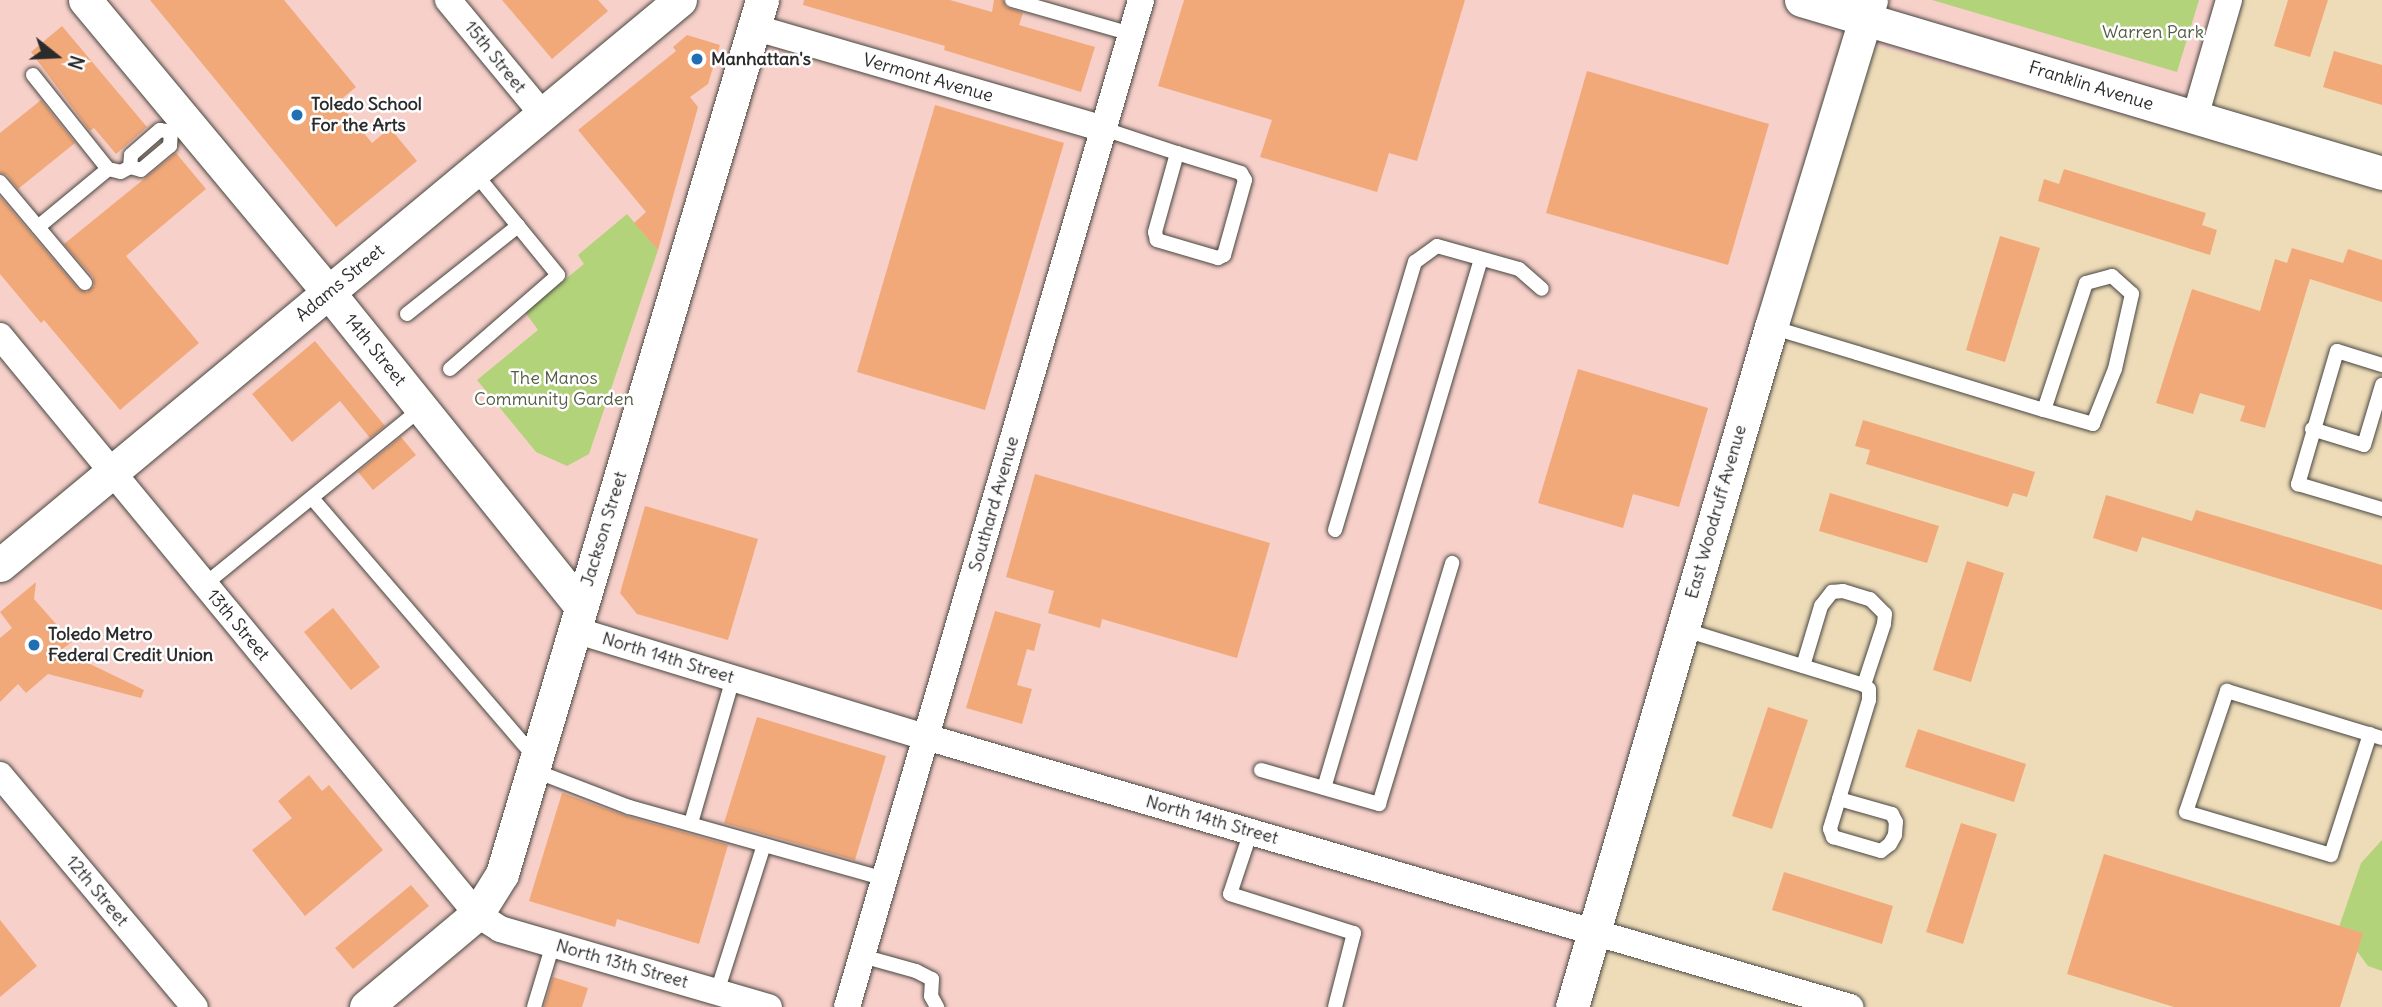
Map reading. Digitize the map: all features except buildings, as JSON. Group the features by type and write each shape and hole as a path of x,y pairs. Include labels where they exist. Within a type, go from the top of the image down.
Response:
{"street":[{"name":"14th Street","path":"85,0 178,126 328,293 422,408 578,618"},
{"name":"15th Street","path":"448,0 543,115"},
{"name":"Adams Street","path":"0,565 680,0"},
{"name":"Southard Avenue","path":"848,1007 1141,0"},
{"name":"Franklin Avenue","path":"1801,0 1868,10 2195,117 2382,173"},
{"path":"2195,117 2229,0"},
{"name":"East Woodruff Avenue","path":"1572,1007 1771,327 1868,10"},
{"name":"Vermont Avenue","path":"757,14 1104,130"},
{"name":"Jackson Street","path":"366,1007 477,914 502,874 757,14"},
{"name":"13th Street","path":"0,335 477,914"},
{"name":"North 14th Street","path":"578,618 733,678 1850,1007"},
{"name":"12th Street","path":"0,775 195,1007"},
{"name":"North 13th Street","path":"477,914 500,929 769,1007"}],"lane":[{"path":"1012,0 1131,34"},
{"path":"33,75 108,169 121,172 130,167 131,155 160,130 178,126"},
{"path":"1104,130 1241,173 1245,180 1224,255 1218,258 1157,240 1155,232 1177,153"},
{"path":"38,226 108,169"},
{"path":"450,369 558,275 474,172"},
{"path":"0,182 85,283"},
{"path":"407,314 518,226"},
{"path":"1335,530 1415,262 1437,246 1519,269 1542,289"},
{"path":"1325,788 1482,259"},
{"path":"1771,327 2044,410 2092,424 2115,369 2132,294 2112,276 2085,283 2044,410"},
{"path":"2382,365 2337,351 2298,484 2382,509"},
{"path":"2312,429 2364,445 2382,386"},
{"path":"204,585 422,408"},
{"path":"312,498 535,764 629,807 885,879"},
{"path":"1261,770 1380,804 1452,563"},
{"path":"1804,666 1821,606 1832,592 1843,591 1870,599 1885,614 1864,685"},
{"path":"1682,629 1864,685 1869,689 1869,700 1839,799 1830,829 1832,837 1881,851 1890,844 1895,835 1896,822 1892,814 1839,799"},
{"path":"691,823 733,678"},
{"path":"2227,691 2376,736 2331,855 2186,812 2227,691"},
{"path":"1251,831 1230,894 1354,933 1335,1007"},
{"path":"717,992 764,845"},
{"path":"534,1007 553,944"},
{"path":"862,956 916,971 932,979 932,996 937,1007"}],"shaded area":[{"path":"0,0 2220,0 2181,132 1867,43 1586,1007 0,1007"}],"green space":[{"name":"Warren Park","path":"1932,0 2199,0 2177,72"},
{"name":"The Manos Community Garden","path":"627,214 658,250 589,454 567,466 536,452 477,380 538,330 525,312 584,264 578,255"},
{"path":"2382,840 2382,971 2368,966 2339,927 2361,863"}],"place":[{"name":"Manhattan's","path":"697,59"},
{"name":"Toledo School For the Arts","path":"297,115"},
{"name":"Toledo Metro Federal Credit Union","path":"34,645"}]}
